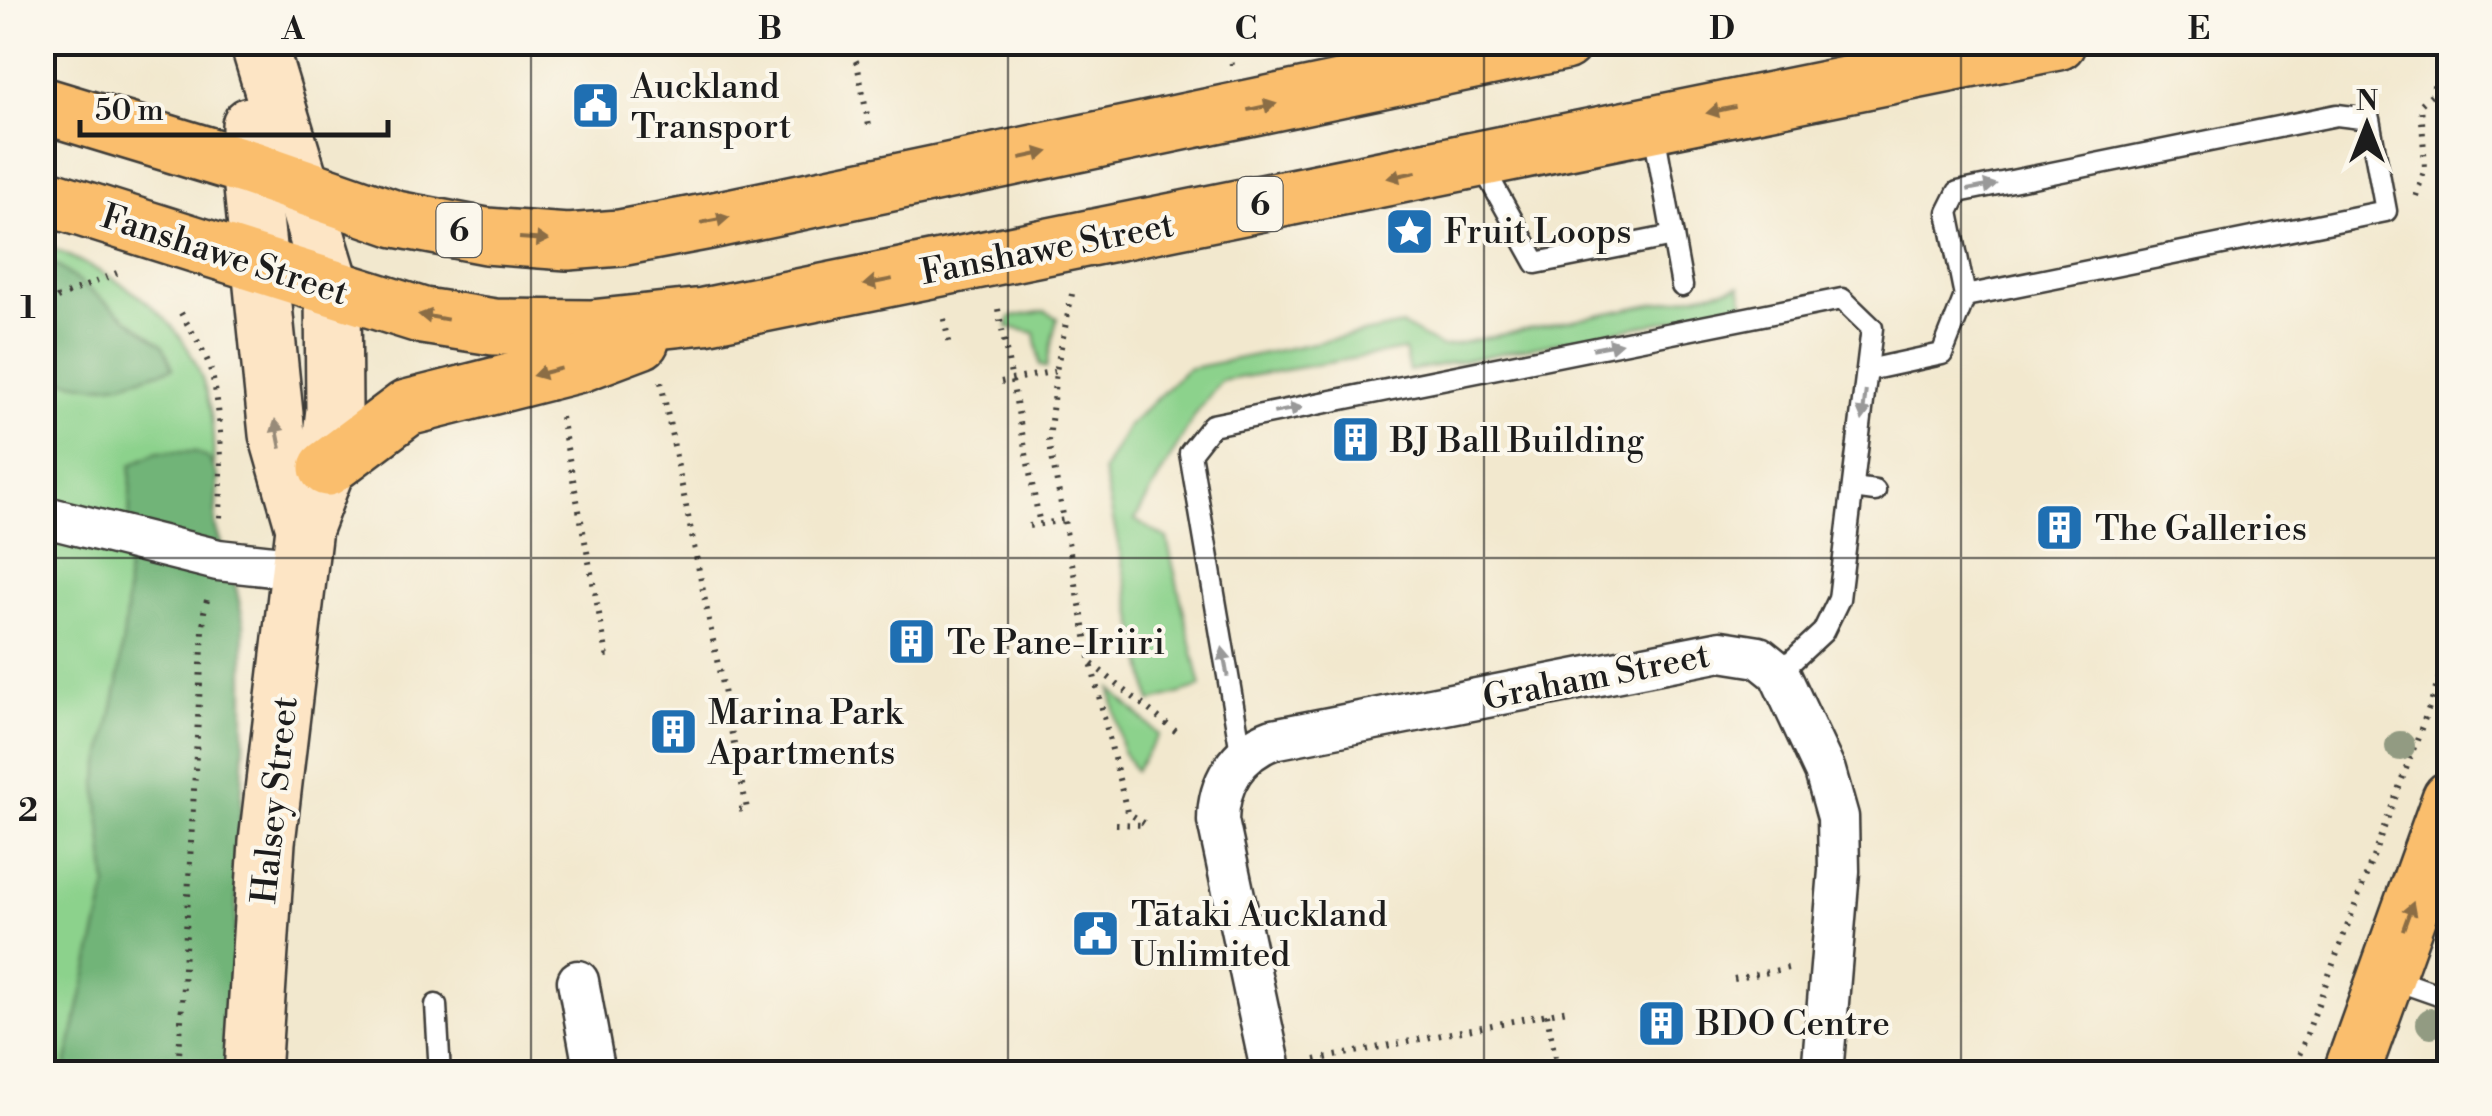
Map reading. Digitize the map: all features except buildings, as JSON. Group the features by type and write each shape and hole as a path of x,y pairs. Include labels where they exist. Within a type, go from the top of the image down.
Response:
{"main road":[{"name":"Halsey Street","path":"256,42 249,98 250,168 277,434 302,548"},
{"name":"Halsey Street","path":"252,1074 267,842 302,548 327,468 334,410 333,289 256,42"},
{"name":"6","path":"42,105 250,168 396,219 486,236 568,242 620,238 918,179 1564,42"},
{"name":"Fanshawe Street","path":"42,196 423,316 494,327 590,328 704,316 2058,42"},
{"path":"327,468 407,408 580,364 704,316"},
{"path":"2351,1074 2386,977 2438,860 2450,799"}],"street":[{"path":"42,516 218,560 302,548"},
{"name":"Graham Street","path":"1242,758 1273,738 1721,651 1758,657 1780,673"},
{"path":"1780,673 1825,771 1840,833 1822,1074"},
{"path":"1242,758 1224,786 1218,821 1272,1074"},
{"path":"578,981 595,1074"}],"lane":[{"path":"1868,370 1942,354 1965,296 1948,212 1958,192 2337,115 2368,120 2386,211 1965,296"},
{"path":"1653,124 1682,286"},
{"path":"1479,159 1536,264 1674,236"},
{"path":"1242,758 1190,453 1212,424 1842,299 1872,328 1864,489 1834,613 1823,632 1780,673"},
{"path":"2386,977 2450,999"},
{"path":"436,1006 440,1074"}],"path":[{"path":"846,42 857,63 869,126"},
{"path":"1228,42 1232,66"},
{"path":"2345,42 2347,54 2402,42"},
{"path":"2386,211 2416,199 2424,168 2421,104 2432,94 2445,46 2426,42"},
{"path":"42,313 57,298 116,273"},
{"path":"1072,294 1056,371 1049,441 1092,663 1127,812 1147,824 1116,824"},
{"path":"998,309 1040,525"},
{"path":"178,1074 204,612 218,560 221,472 213,380 206,357 181,313"},
{"path":"944,320 950,348"},
{"path":"1002,382 1056,371"},
{"path":"660,376 680,492 748,809 736,810"},
{"path":"559,410 607,655 610,654"},
{"path":"1029,526 1064,520"},
{"path":"706,651 716,650"},
{"path":"2292,1074 2450,651"},
{"path":"1092,663 1179,734"},
{"path":"1734,979 1788,968"},
{"path":"1315,1060 1568,1010"},
{"path":"1547,1014 1558,1074"}],"green space":[{"path":"43,244 100,272 150,304 188,348 210,409 214,470 187,1073 43,1074"},
{"path":"43,255 163,345 173,368 96,386 43,377"},
{"path":"1740,286 1745,306 1409,371 1404,350 1221,381 1195,415 1135,520 1167,539 1201,687 1151,702 1103,471 1128,426 1187,369 1402,325 1441,347"},
{"path":"1045,311 1057,318 1046,368 1040,365 1035,333 1008,327 1010,317"},
{"path":"157,452 195,452 209,459 218,477 215,526 244,624 244,745 229,1073 64,1074 107,887 97,783 118,683 126,612 131,465"},
{"path":"1111,689 1159,735 1135,771 1122,750"}],"place":[{"name":"Auckland Transport","path":"596,106"},
{"name":"Fruit Loops","path":"1409,231"},
{"name":"BJ Ball Building","path":"1355,440"},
{"name":"The Galleries","path":"2060,528"},
{"name":"Te Pane-Iriiri","path":"912,642"},
{"name":"Marina Park Apartments","path":"673,732"},
{"name":"Tātaki Auckland Unlimited","path":"1096,934"},
{"name":"BDO Centre","path":"1661,1023"}]}
